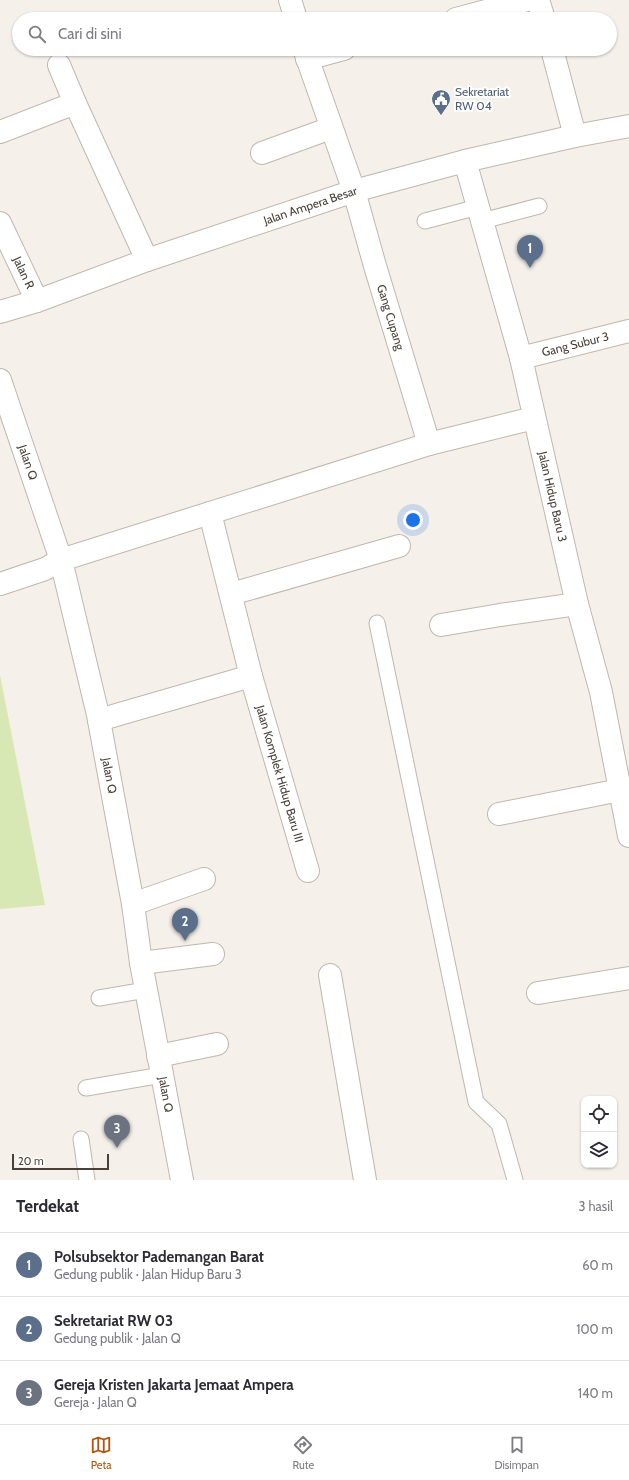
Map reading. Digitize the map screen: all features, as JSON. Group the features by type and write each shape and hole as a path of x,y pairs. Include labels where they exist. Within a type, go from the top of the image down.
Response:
{"street":[{"path":"290,0 294,12"},
{"path":"482,12 527,0"},
{"path":"538,0 542,12"},
{"name":"Gang Cupang","path":"307,56 354,191 377,273 429,444"},
{"path":"554,56 575,136"},
{"path":"59,65 147,260"},
{"path":"0,132 75,103"},
{"name":"Jalan Ampera Besar","path":"0,312 37,301 147,260 354,191 465,161 575,136 629,126"},
{"path":"262,153 331,128"},
{"name":"Jalan Hidup Baru 3","path":"465,161 521,358 577,604 601,692 629,836"},
{"name":"Jalan R","path":"0,223 37,301"},
{"name":"Gang Subur 3","path":"521,358 629,331"},
{"name":"Jalan Q","path":"0,380 61,560 99,720 133,904 141,963 182,1180"},
{"path":"0,584 45,569 61,560 429,444 534,418"},
{"name":"Jalan Komplek Hidup Baru III","path":"210,513 252,676 308,871"},
{"path":"231,594 398,546"},
{"path":"441,625 577,604"},
{"path":"99,720 252,676"},
{"path":"499,814 620,790"},
{"path":"133,904 204,879"},
{"path":"141,963 212,954"},
{"path":"330,975 365,1180"},
{"path":"538,993 629,978"},
{"path":"160,1066 217,1044"}],"lane":[{"path":"425,221 539,206"},
{"path":"377,623 476,1102 499,1124 515,1180"},
{"path":"99,998 146,990"},
{"path":"86,1088 160,1066"},
{"path":"81,1139 87,1180"}],"green space":[{"path":"0,675 45,905 0,909"}],"place":[{"name":"Sekretariat RW 04","path":"441,116"},
{"name":"Polsubsektor Pademangan Barat","path":"530,268"},
{"name":"Sekretariat RW 03","path":"185,941"},
{"name":"Gereja Kristen Jakarta Jemaat Ampera","path":"117,1148"}]}
